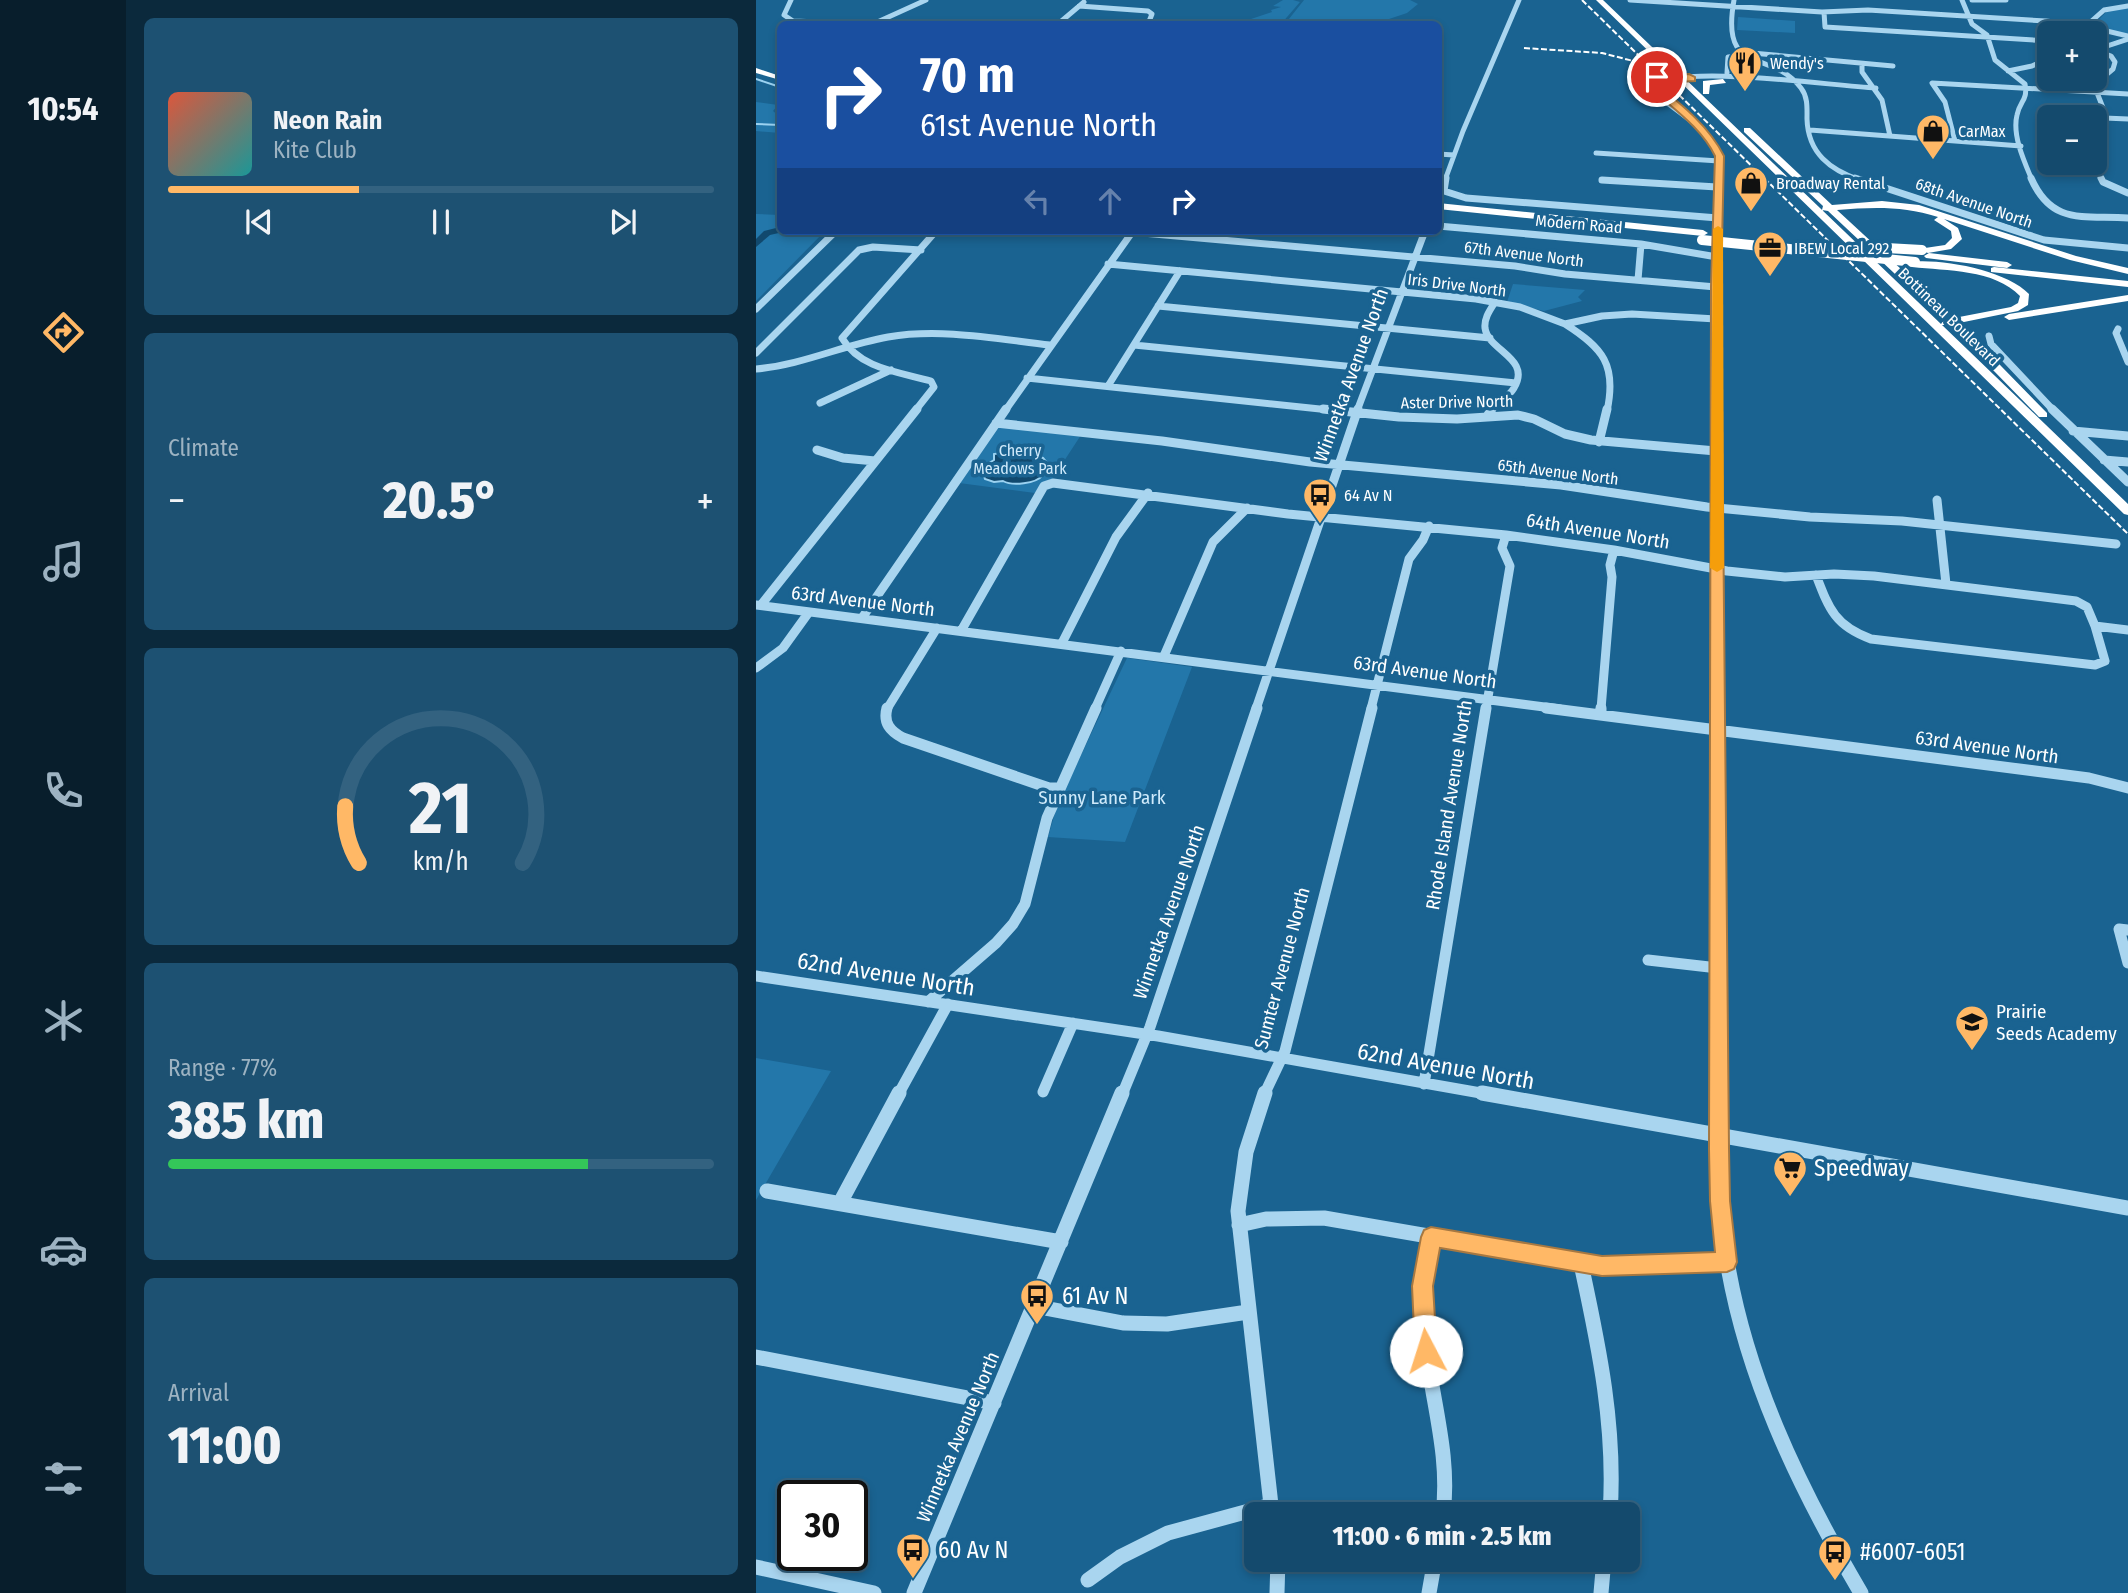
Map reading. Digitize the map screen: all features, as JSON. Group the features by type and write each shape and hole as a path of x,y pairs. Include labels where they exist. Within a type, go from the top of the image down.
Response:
{"highway":[{"name":"Bottineau Boulevard","path":"1599,0 1685,78 1706,92 1834,211 2128,497"},
{"name":"Bottineau Boulevard","path":"1611,0 1818,213 2128,510"},
{"path":"756,61 777,73"},
{"path":"756,71 777,74"},
{"path":"1706,92 1706,83 1725,77"},
{"path":"1818,213 1885,204 1926,210 2060,254 2128,271"},
{"path":"1442,206 1702,236 1783,248 2128,277"},
{"path":"1834,211 1881,210 1913,213 1946,223 1958,235 1948,247 1916,258"},
{"path":"1442,212 1751,238 2128,284"},
{"path":"1916,258 1998,277 2017,286 2025,296 2023,305 2014,309 1954,325"},
{"path":"1938,327 2128,300"}],"street":[{"path":"791,0 784,15 793,21"},
{"path":"880,21 926,0"},
{"path":"1062,21 1083,4 1093,0"},
{"path":"1519,0 1442,187 1447,193 1466,198 1718,218"},
{"path":"1630,0 1733,3 1824,12 1868,10 2037,22"},
{"path":"1962,0 1972,24 1988,37 1995,60 2023,81 2026,87 2027,96 2016,117 2021,146 2042,202 2054,210 2072,214 2128,218"},
{"path":"1972,0 2006,1"},
{"path":"1733,3 1731,36 1738,48 1802,84"},
{"path":"1068,21 1083,4"},
{"path":"1083,4 1148,11 1152,14 1149,21"},
{"path":"2090,21 2097,12 2109,7 2128,6"},
{"path":"1824,12 1825,27 2037,40"},
{"path":"2107,32 2128,38"},
{"path":"2107,46 2128,38"},
{"path":"1725,77 1728,57 1747,54 1893,66"},
{"path":"2107,54 2111,56 2115,65 2107,72"},
{"path":"1762,57 1787,71 1802,84 1810,130 2021,146"},
{"path":"1862,64 1862,72 1876,88 1884,106 1890,136"},
{"path":"2008,71 2037,64"},
{"path":"1767,80 1781,78 1782,72"},
{"path":"1861,1593 1822,1525 1781,1436 1744,1333 1727,1262 1720,1201 1719,1137 1716,287 1720,154 1681,113 1643,86 1651,79 1725,77 1876,88"},
{"path":"1681,113 1675,103 1653,85 1659,81 1685,78 1767,80 1802,84"},
{"path":"1955,141 1945,102 1932,83 2037,88"},
{"path":"2128,93 2096,91 2108,118 2128,119"},
{"name":"68th Avenue North","path":"1810,130 1811,145 1818,158 1855,178 2037,238 2128,248"},
{"path":"1596,153 1720,161"},
{"path":"1442,154 1454,155"},
{"path":"2100,175 2103,182 2128,193"},
{"path":"1602,180 1717,187"},
{"name":"Modern Road","path":"1442,226 1641,243 1717,257"},
{"path":"756,309 832,235"},
{"path":"759,605 934,387 931,382 871,363 848,348 842,338 933,235"},
{"path":"862,618 1050,345 1131,235"},
{"name":"67th Avenue North","path":"1167,235 1716,287"},
{"name":"Winnetka Avenue North","path":"914,1593 1147,1035 1338,464 1423,235"},
{"path":"1638,280 1641,243"},
{"path":"756,353 859,250 873,247 921,250"},
{"name":"Iris Drive North","path":"1108,264 1402,291 1495,302 1536,312 1565,324 1595,346 1611,372 1611,390 1599,442"},
{"path":"1108,386 1180,271"},
{"path":"1487,416 1489,411 1513,392 1518,374 1514,362 1490,338 1485,323 1495,302"},
{"path":"1158,306 1490,338"},
{"path":"1565,324 1602,316 1632,314 1716,319"},
{"path":"2118,329 2116,333 2128,362"},
{"path":"756,369 798,364 886,338 933,334 1050,345"},
{"path":"1989,336 1991,344 2073,431 2128,482"},
{"path":"1134,345 1516,383"},
{"path":"820,402 891,370"},
{"name":"Aster Drive North","path":"1027,378 1356,413 1435,419 1528,417 1565,434 1599,442 1716,451"},
{"name":"65th Avenue North","path":"996,423 1162,440 1338,464 1489,477 1717,507 1810,517 1941,525 2116,544"},
{"path":"2073,431 2128,436"},
{"path":"817,450 843,458 875,461"},
{"path":"2104,460 2128,462"},
{"name":"64th Avenue North","path":"961,631 1023,526 1033,504 1048,484 1148,494 1247,509 1506,535 1785,577 1854,575 2076,601 2087,607 2095,626"},
{"path":"1062,643 1116,537 1148,494"},
{"path":"1937,500 1946,584"},
{"path":"1164,656 1213,542 1247,509"},
{"name":"Sumter Avenue North","path":"1270,1502 1239,1225 1238,1183 1255,1125 1285,1051 1409,559 1423,540 1429,526"},
{"name":"Rhode Island Avenue North","path":"1424,1084 1510,566 1503,552 1506,535"},
{"path":"1601,713 1612,577 1610,565 1614,550"},
{"path":"1816,575 1832,616 1847,629 1871,639 2095,665 2105,662 2095,626 2128,630"},
{"name":"63rd Avenue North","path":"759,605 2128,781"},
{"path":"756,668 783,648 809,612"},
{"path":"937,628 887,708 885,716 888,729 903,738 1049,788 1060,788"},
{"path":"928,1002 996,943 1018,918 1029,893 1047,818 1121,651"},
{"name":"63rd Avenue North","path":"2089,778 2128,788"},
{"path":"2124,929 2128,963"},
{"path":"1648,960 1718,968"},
{"name":"62nd Avenue North","path":"756,976 1147,1035 2128,1208"},
{"path":"840,1203 948,1004"},
{"path":"1043,1091 1073,1023"},
{"path":"767,1191 1061,1242"},
{"path":"1239,1225 1276,1219 1324,1218 1581,1264 1642,1266 1727,1262"},
{"path":"1431,1237 1422,1286 1423,1329 1447,1467 1444,1502"},
{"path":"1581,1264 1607,1385 1612,1423 1610,1502"},
{"path":"1034,1306 1124,1323 1167,1324 1248,1312"},
{"path":"756,1357 994,1403"},
{"path":"1088,1580 1120,1557 1168,1533 1244,1516"},
{"path":"756,1567 874,1593"},
{"path":"1277,1593 1278,1572"},
{"path":"1429,1593 1433,1572"},
{"path":"1601,1593 1603,1572"}],"green space":[{"path":"1283,0 1300,2 1284,21 1245,21 1281,7 1273,6"},
{"path":"1304,0 1410,0 1418,4 1407,13 1383,21 1287,21"},
{"path":"2128,7 2128,36 2107,30 2107,21 2098,21 2107,11"},
{"path":"1738,17 1795,21 1795,33 1737,30"},
{"path":"756,102 777,105 773,111 777,114 777,133 756,131"},
{"path":"756,214 777,215 777,235 821,235 756,301"},
{"path":"1513,284 1585,290 1578,297 1582,301 1544,311 1507,302"},
{"name":"Cherry Meadows Park","path":"998,426 1081,435 1051,481 1035,493 959,483"},
{"name":"Sunny Lane Park","path":"1127,658 1192,667 1125,842 1048,837 1057,806"},
{"path":"756,1058 831,1071 756,1200"}],"shaded area":[{"path":"1008,452 1043,458 1048,464 1043,475 1030,482 1018,484 985,479 981,468 994,460 994,454"}],"waterway":[{"path":"756,79 777,86"},
{"path":"756,124 777,125"},
{"path":"756,244 767,233 777,231"}],"railway":[{"path":"1582,0 2128,534"},
{"path":"1524,48 1602,53 1645,64"}],"slow traffic":[{"path":"1717,568 1718,229"}],"place":[{"name":"Wendy's","path":"1745,93"},
{"name":"CarMax","path":"1933,161"},
{"name":"Broadway Rental","path":"1751,213"},
{"name":"IBEW Local 292","path":"1770,278"},
{"name":"64 Av N","path":"1320,525"},
{"name":"Prairie Seeds Academy","path":"1972,1052"},
{"name":"Speedway","path":"1790,1198"},
{"name":"61 Av N","path":"1037,1326"},
{"name":"60 Av N","path":"913,1580"},
{"name":"#6007-6051","path":"1835,1582"}],"route":[{"path":"1426,1351 1422,1286 1431,1237 1602,1266 1727,1262 1720,1201 1719,1149 1716,287 1720,156 1714,145 1681,113 1681,109 1653,87 1659,81 1692,79 1689,76 1657,77"}]}
